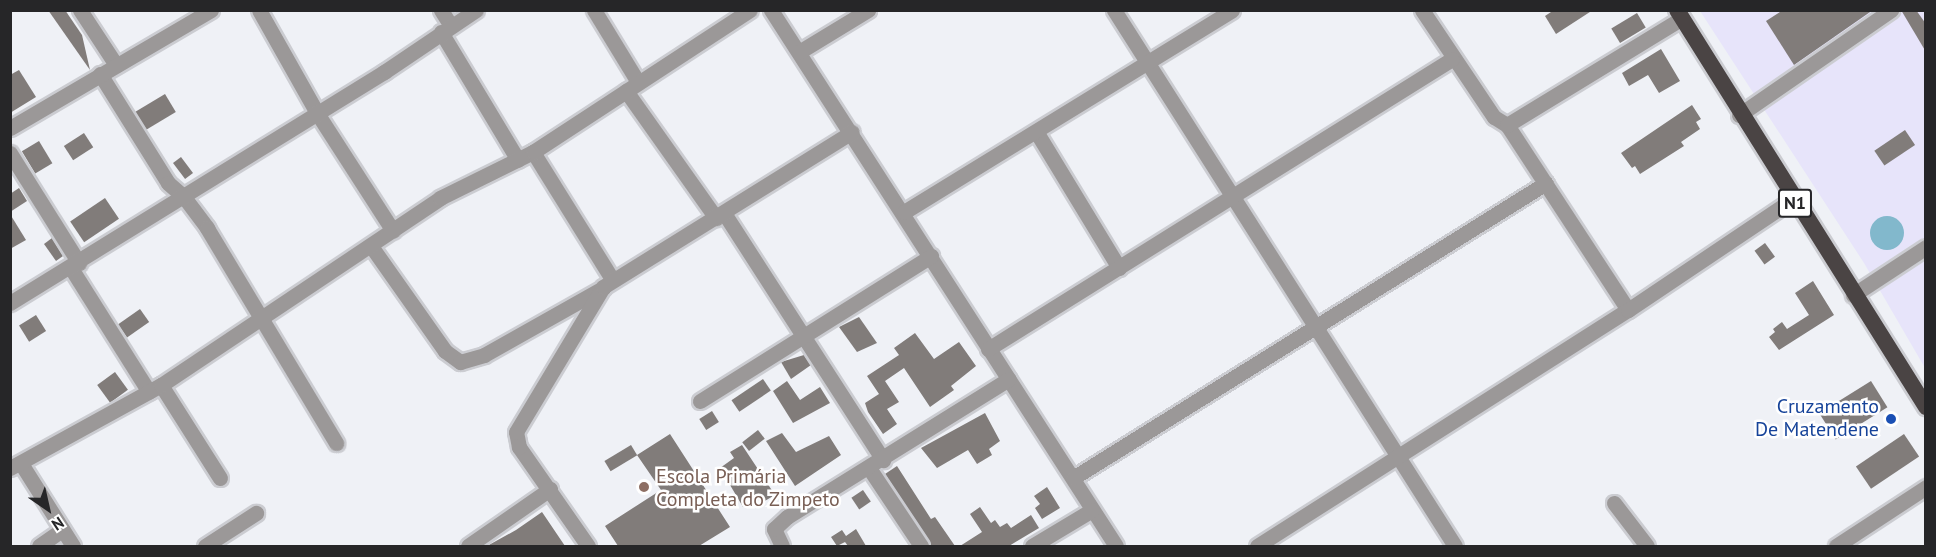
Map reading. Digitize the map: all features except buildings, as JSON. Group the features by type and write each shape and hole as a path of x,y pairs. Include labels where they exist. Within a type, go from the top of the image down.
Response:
{"highway":[{"name":"N1","path":"1680,14 1739,115 1925,407"}],"street":[{"path":"80,10 116,65"},
{"path":"10,128 212,10"},
{"path":"259,10 317,113 393,231"},
{"path":"441,10 446,29 518,160"},
{"path":"10,303 75,266 476,10"},
{"path":"594,10 632,87 883,460"},
{"path":"73,546 16,467 155,389 480,175 533,152 750,10"},
{"path":"771,10 904,212 988,349 1116,546"},
{"path":"800,52 868,10"},
{"path":"1114,10 1146,65 1312,326 1455,546"},
{"path":"904,212 1037,133 1232,10"},
{"path":"1422,10 1452,59 1494,117 1507,125 1628,310"},
{"path":"1739,115 1891,10"},
{"path":"1507,125 1680,14"},
{"path":"988,349 1452,59"},
{"path":"100,74 168,183 184,197 263,319 283,360 336,443"},
{"path":"371,246 445,351 460,362 484,355 608,283 720,216 852,132"},
{"path":"1037,133 1119,268"},
{"path":"533,152 608,283"},
{"path":"10,153 75,266 155,389 220,478"},
{"path":"1073,478 1312,326 1546,183"},
{"path":"1257,546 1628,310 1792,199"},
{"path":"1853,295 1926,247"},
{"path":"700,401 931,256"},
{"path":"588,546 519,447 516,432 608,283"},
{"path":"782,546 775,534 776,525 1009,379"},
{"path":"869,468 921,546"},
{"path":"1836,546 1926,487"},
{"path":"468,546 550,489"},
{"path":"1614,503 1647,546"},
{"path":"1032,546 1092,510"},
{"path":"205,546 256,513"},
{"path":"39,546 62,530"}],"shaded area":[{"path":"1700,11 1925,11 1925,368 1864,263"}],"water":[{"path":"1887,216 1899,221 1904,233 1899,245 1887,250 1875,245 1870,233 1875,221"}],"place":[{"name":"Cruzamento De Matendene","path":"1891,419"},
{"name":"Escola Primária Completa do Zimpeto","path":"644,487"}]}
